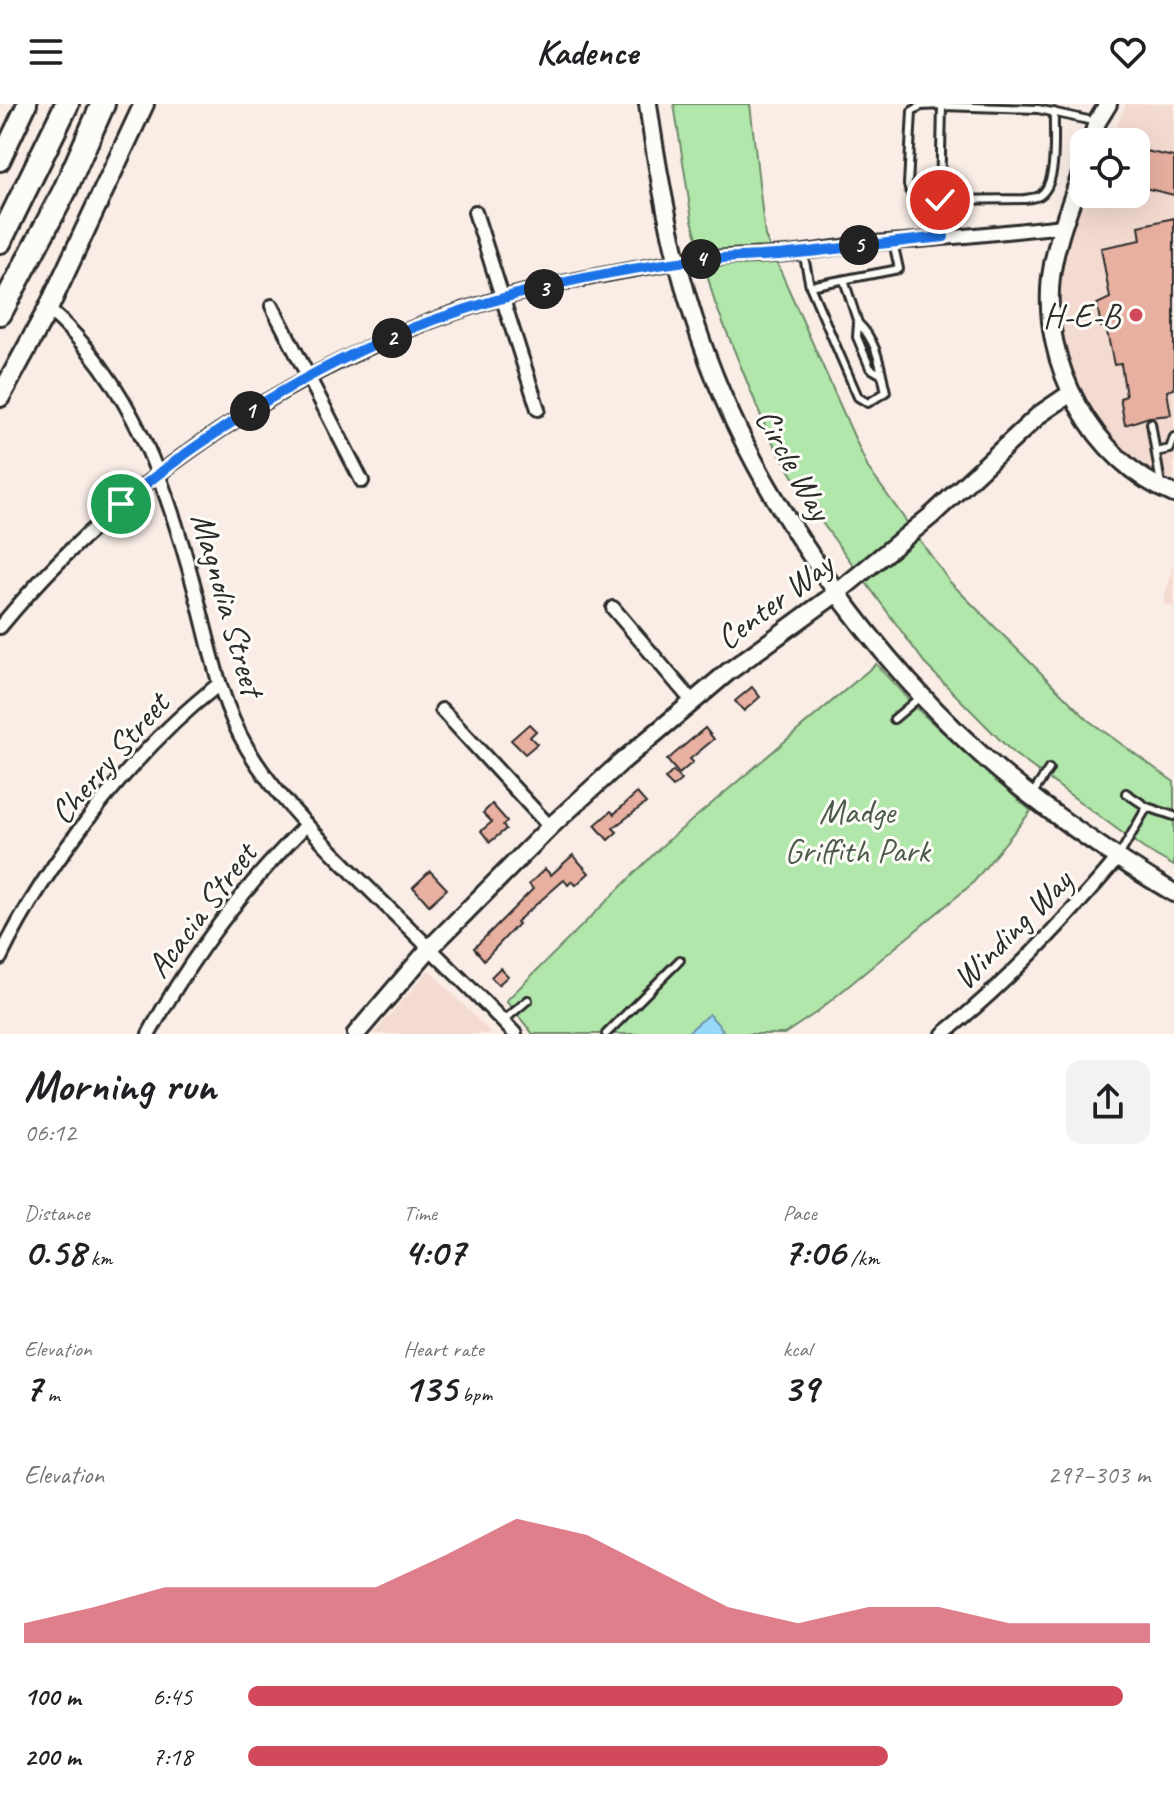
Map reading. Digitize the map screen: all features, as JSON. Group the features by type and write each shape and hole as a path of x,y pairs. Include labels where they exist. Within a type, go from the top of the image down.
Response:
{"highway":[{"path":"0,241 67,104"},
{"path":"0,313 64,192 103,104"}],"main road":[{"path":"0,161 27,104"},
{"path":"0,397 48,309 144,104"}],"street":[{"name":"Circle Way","path":"648,104 679,262 700,338 732,417 785,517 876,641 972,745 1031,796 1117,859 1174,893"},
{"path":"1095,104 1097,122"},
{"path":"1095,128 1101,104"},
{"path":"1097,122 1108,104"},
{"path":"1070,206 1056,243 1052,268 1050,307 1060,362 1071,393 1087,422 1136,472 1168,491"},
{"path":"475,212 538,409"},
{"path":"0,627 73,549 159,473 269,399 414,328 501,299 679,262 1063,226"},
{"path":"272,306 362,481"},
{"name":"Magnolia Street","path":"48,309 90,349 110,378 159,473 176,521 218,685 247,747 306,825 515,1034"},
{"name":"Center Way","path":"356,1034 429,949 550,827 692,701 766,642 838,592 932,515 1040,414 1071,393"},
{"path":"613,608 692,701"},
{"name":"Cherry Street","path":"2,950 53,868 111,792 167,727 218,685"},
{"path":"442,710 550,827"},
{"name":"Acacia Street","path":"149,1034 183,974 215,927 265,866 306,825"},
{"name":"Winding Way","path":"948,1033 1042,944 1117,859"}],"lane":[{"path":"942,105 940,200 944,237"},
{"path":"1054,112 1053,173 1050,184 1039,196 1025,199 922,200 911,194 908,185 912,111 921,106 1038,109 1054,112 1097,122"},
{"path":"810,286 899,269 893,242"},
{"path":"803,252 810,286 858,397 868,403 886,392 881,362 868,333 858,323"},
{"path":"844,280 858,323 857,337 870,368 882,375"},
{"path":"1151,423 1168,491"},
{"path":"1156,452 1172,449 1174,437"},
{"path":"894,719 923,694"},
{"path":"1031,796 1049,769"},
{"path":"1126,793 1147,807 1174,816"},
{"path":"1117,859 1147,807"},
{"path":"606,1034 680,960"},
{"path":"503,1021 528,1000"}],"shaded area":[{"path":"1126,104 1174,104 1174,481 1149,468 1112,441 1084,401 1060,335 1060,263 1081,208 1150,208 1150,128 1116,128"},
{"path":"1174,563 1174,607 1163,604"},
{"path":"429,970 492,1034 373,1034"}],"green space":[{"path":"674,104 750,104 765,236 868,468 950,582 1088,720 1174,782 1174,866 1143,848 1013,753 927,666 818,517 769,436 715,303 692,220"},
{"name":"Madge Griffith Park","path":"876,664 915,707 1031,811 972,884 817,1012 784,1034 533,1034 506,1001 664,844"}],"water":[{"path":"709,1014 723,1030 719,1034 686,1034"}],"building":[{"path":"1150,152 1174,157 1174,195 1150,189"},
{"name":"H-E-B","path":"1174,218 1174,389 1167,391 1171,415 1149,417 1125,425 1120,398 1126,396 1121,364 1114,365 1106,327 1101,327 1097,304 1110,298 1101,248 1141,240 1139,226"},
{"path":"752,687 760,697 744,711 735,701"},
{"path":"529,724 536,731 530,737 537,744 525,754 511,740"},
{"path":"705,728 714,739 690,759 693,762 679,774 667,760"},
{"path":"673,771 681,780 673,787 665,779"},
{"path":"637,793 646,803 613,828 617,832 608,840 595,825 611,811 614,814"},
{"path":"492,804 507,821 503,825 506,829 490,842 481,831 492,822 483,813"},
{"path":"573,855 589,873 576,885 572,881 568,885 564,880 516,922 518,924 484,960 474,948 533,889 529,884 545,869 551,875"},
{"path":"430,871 447,889 429,905 413,887"},
{"path":"500,968 508,976 498,985 491,977"}],"place":[{"name":"H-E-B","path":"1136,315"}],"route":[{"path":"121,504 189,451 269,399 414,328 501,299 672,263 944,237 940,200"}]}
